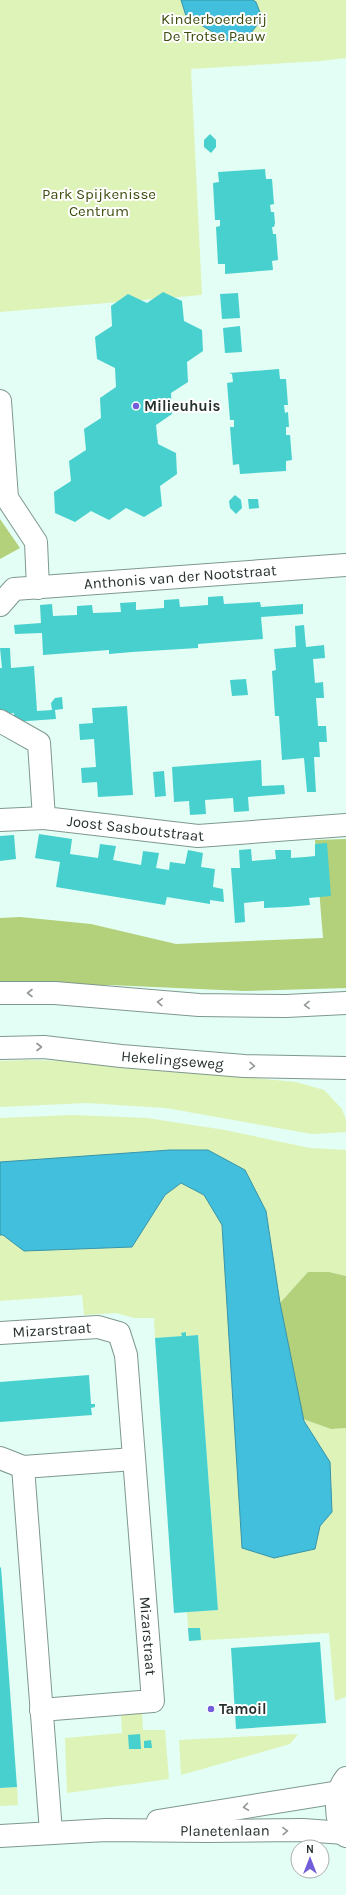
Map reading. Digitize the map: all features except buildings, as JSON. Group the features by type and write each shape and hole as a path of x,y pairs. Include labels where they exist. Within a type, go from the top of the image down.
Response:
{"street":[{"path":"0,401 8,498 36,542 38,588"},
{"name":"Anthonis van der Nootstraat","path":"7,597 38,588 346,565"},
{"path":"0,721 39,743 44,818"},
{"name":"Joost Sasboutstraat","path":"0,820 44,818 198,836 346,825"},
{"path":"0,993 55,993 199,1005 286,1006 346,1003"},
{"name":"Hekelingseweg","path":"0,1048 44,1047 121,1056 244,1066 346,1068"},
{"name":"Mizarstraat","path":"0,1334 98,1327 120,1333 126,1355 153,1701 42,1710"},
{"path":"0,1458 22,1467 134,1459"},
{"path":"22,1467 51,1832"},
{"path":"343,1785 337,1809 345,1834"},
{"name":"Planetenlaan","path":"106,1830 343,1785"},
{"name":"Planetenlaan","path":"0,1836 106,1830 303,1830 345,1834"}],"green space":[{"name":"Park Spijkenisse Centrum","path":"0,0 346,0 346,58 191,69 202,295 0,312"},
{"path":"0,519 20,548 0,559"},
{"path":"346,839 346,988 244,991 110,985 0,987 0,918 20,917 91,924 176,944 323,938 315,840"},
{"path":"0,1061 79,1061 296,1082 324,1090 342,1109 346,1120 346,1132 312,1134 166,1108 87,1103 0,1107"},
{"path":"72,1115 147,1118 225,1130 310,1148 346,1150 346,1276 329,1272 308,1272 280,1303 266,1211 170,1150 0,1162 0,1118"},
{"path":"181,1183 204,1195 222,1225 228,1314 315,1549 320,1526 332,1512 303,1419 331,1429 346,1428 346,1697 335,1701 329,1633 189,1641 187,1612 218,1610 198,1335 186,1336 186,1332 182,1333 182,1336 155,1338 154,1318 134,1318 116,1313 84,1315 82,1295 0,1301 0,1235 3,1235 24,1251 132,1247 165,1195"},
{"path":"308,1272 329,1272 346,1276 346,1428 331,1429 303,1419 280,1303"},
{"path":"140,1712 142,1714 143,1730 165,1730 169,1779 67,1793 65,1738 122,1733 121,1716 125,1713"},
{"path":"298,1734 290,1744 181,1775 179,1740"},
{"path":"17,1787 18,1805 0,1806 0,1788"}],"water":[{"path":"181,0 253,0 256,2 261,15 257,25 245,41 226,40 186,16"},
{"path":"170,1150 208,1150 245,1170 266,1211 280,1303 304,1421 330,1462 332,1512 320,1526 315,1549 274,1558 242,1548 222,1225 204,1195 181,1183 165,1195 132,1247 24,1251 3,1235 0,1235 0,1162"}],"place":[{"name":"Milieuhuis","path":"136,406"},
{"name":"Tamoil","path":"211,1709"}],"park label":[{"name":"Kinderboerderij De Trotse Pauw","path":"214,28"}]}
